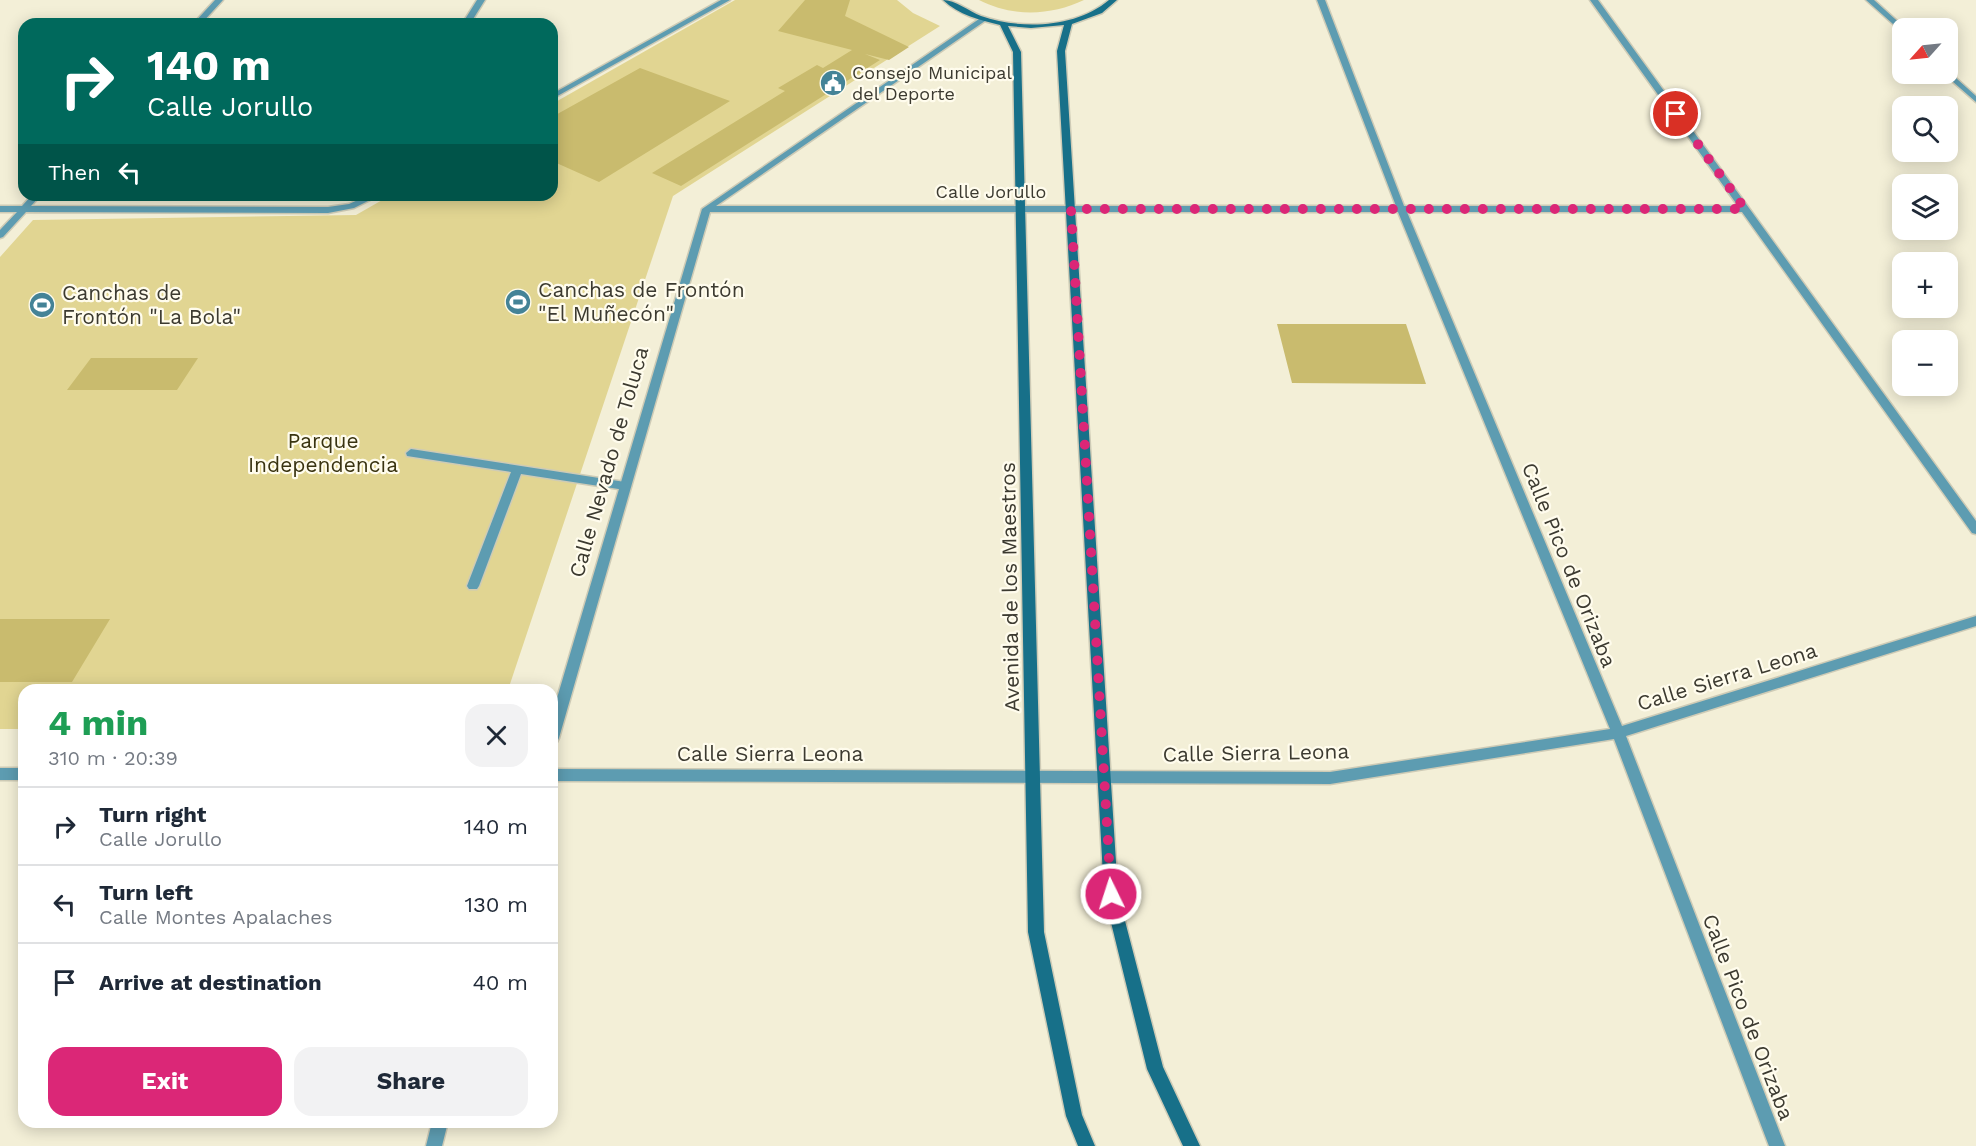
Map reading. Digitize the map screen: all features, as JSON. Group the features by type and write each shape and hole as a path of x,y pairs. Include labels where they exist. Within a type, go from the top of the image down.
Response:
{"street":[{"path":"202,18 219,0"},
{"path":"470,18 481,0"},
{"path":"558,94 726,0"},
{"path":"947,0 963,12 982,19 1036,25 1069,22 1092,15 1109,6 1113,0"},
{"name":"Calle Pico de Orizaba","path":"1321,0 1401,209 1618,733 1777,1146"},
{"path":"1594,0 1976,530"},
{"path":"1870,0 1892,21"},
{"path":"706,209 982,19"},
{"path":"1069,22 1062,51 1111,894 1155,1069 1192,1146"},
{"name":"Avenida de los Maestros","path":"1003,23 1017,52 1036,932 1074,1116 1087,1146"},
{"path":"1958,83 1976,100"},
{"path":"0,234 31,201"},
{"path":"351,206 354,201"},
{"path":"0,209 328,210 351,206 362,201"},
{"name":"Calle Jorullo","path":"706,209 1745,209"},
{"name":"Calle Nevado de Toluca","path":"558,717 706,209"},
{"path":"411,453 625,486"},
{"path":"473,586 517,470"},
{"name":"Calle Sierra Leona","path":"558,774 1329,778 1618,733 1976,621"},
{"path":"0,774 18,774"},
{"path":"434,1146 439,1128"}],"green space":[{"name":"Parque Independencia","path":"735,0 897,0 913,13 940,26 673,196 510,684 18,684 18,729 0,729 0,257 33,220 356,215 380,201 558,201 558,101"},
{"path":"979,0 1084,0 1045,12 1018,12 992,6"}],"building":[{"path":"805,0 850,0 845,16 909,47 889,60 865,54 880,60 681,186 652,173 785,91 778,88 817,65 823,68 852,50 778,31"},
{"path":"640,68 730,101 599,182 558,164 558,114"},
{"path":"1277,324 1406,324 1426,384 1292,383"},
{"path":"91,358 198,358 177,390 67,390"},
{"path":"0,619 110,619 72,682 0,682"}],"place":[{"name":"Consejo Municipal del Deporte","path":"833,83"},
{"name":"Canchas de Frontón \"El Muñecón\"","path":"518,302"},
{"name":"Canchas de Frontón \"La Bola\"","path":"42,305"}],"route":[{"path":"1111,894 1071,209 1745,209 1676,114"}]}
